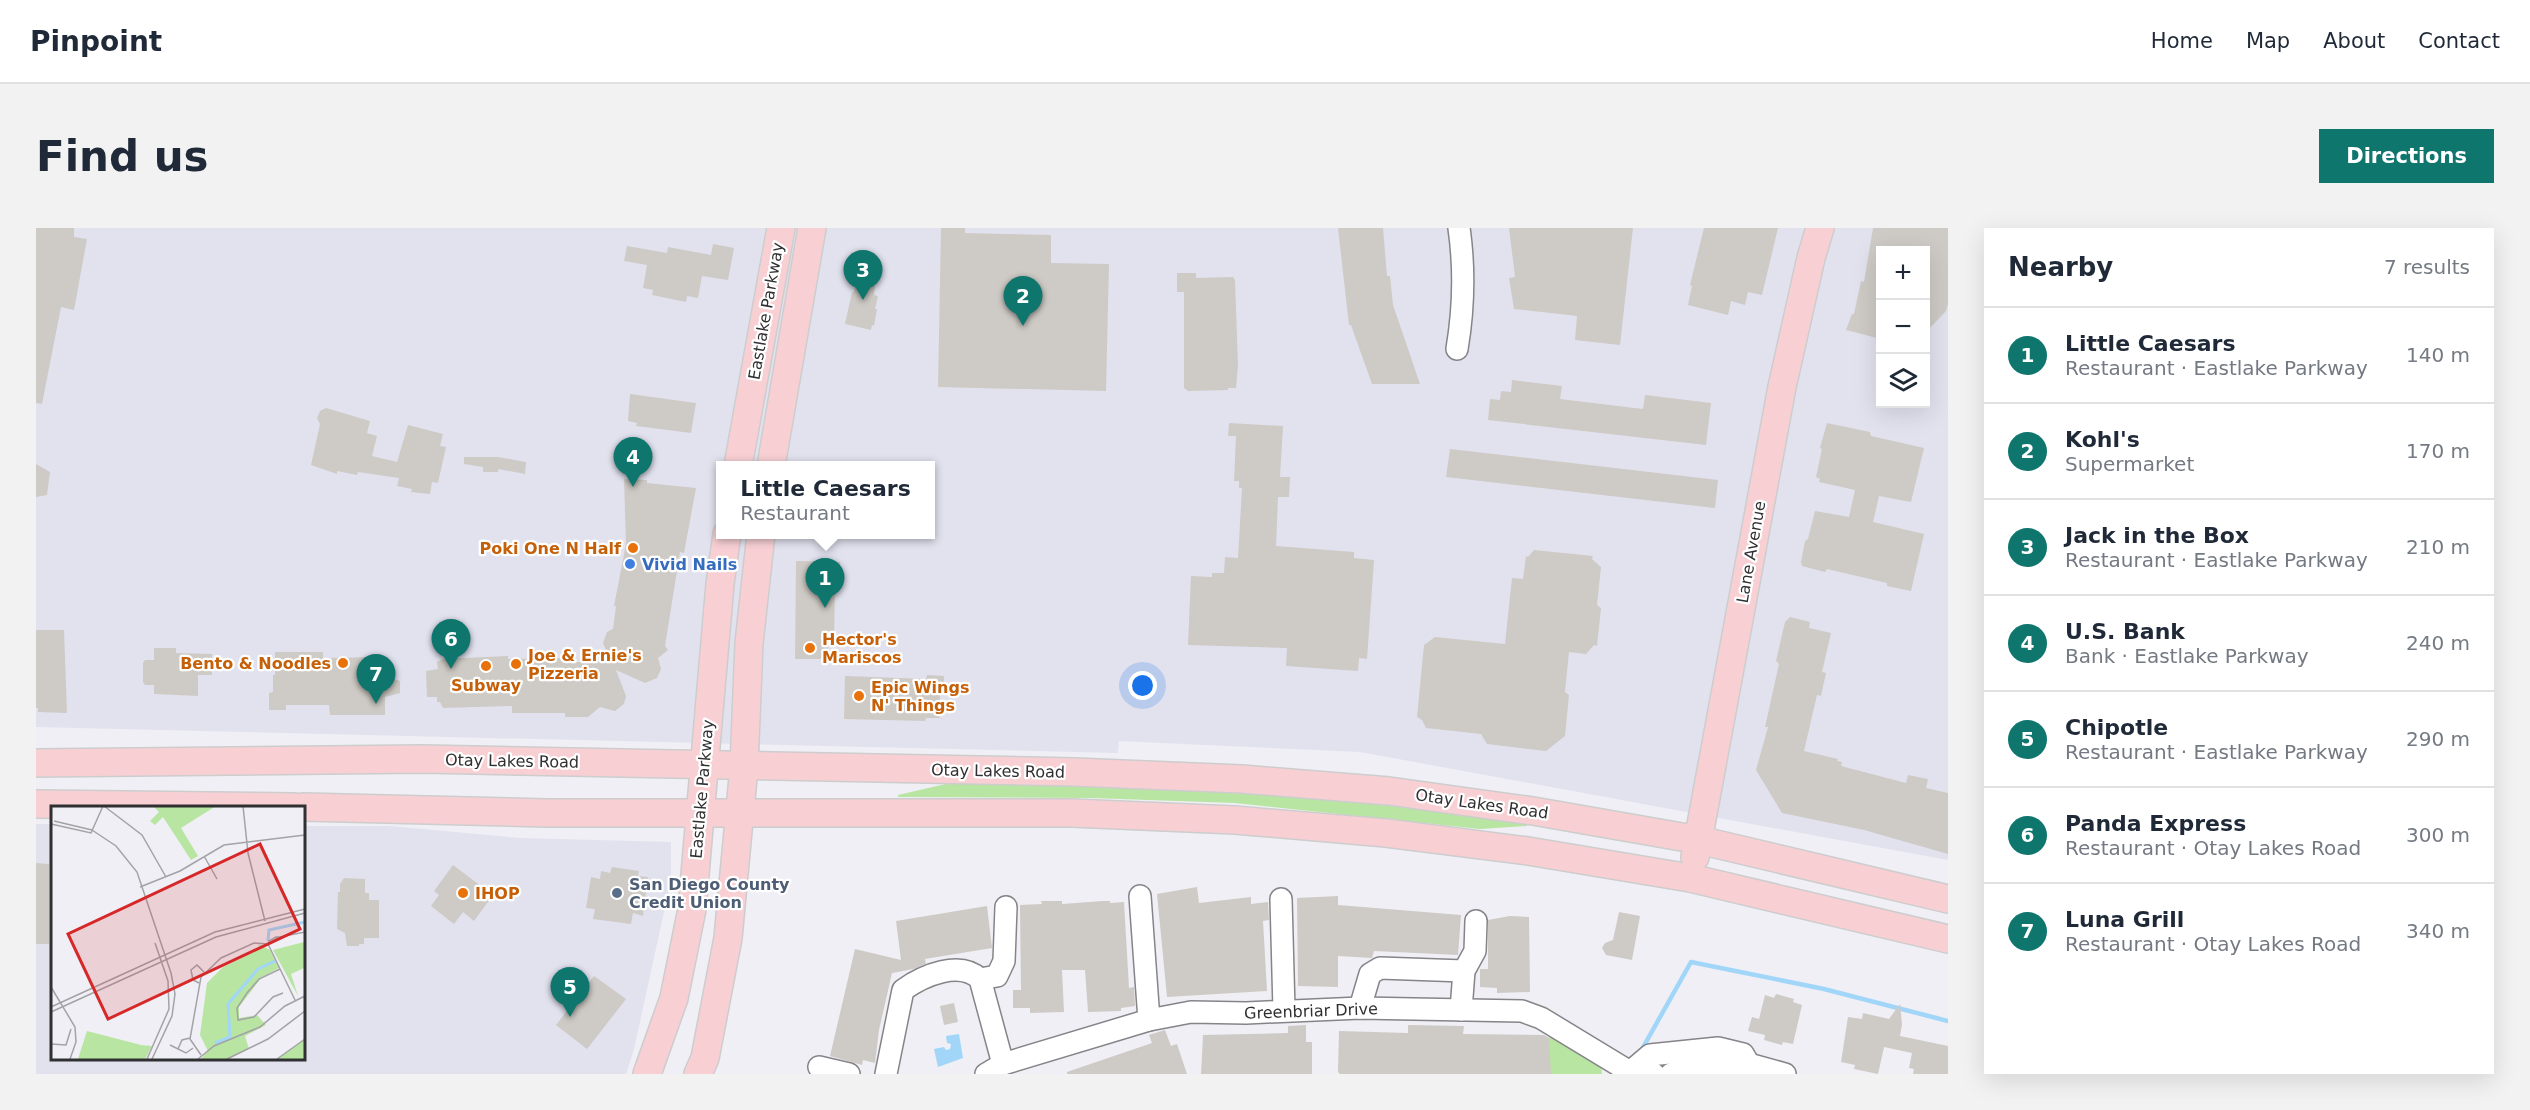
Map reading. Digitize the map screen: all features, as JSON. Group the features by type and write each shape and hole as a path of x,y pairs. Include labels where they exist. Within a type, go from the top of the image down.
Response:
{"main road":[{"name":"Eastlake Parkway","path":"739,461 781,228"},
{"name":"Eastlake Parkway","path":"772,461 812,228"},
{"name":"Lane Avenue","path":"1690,878 1699,840 1782,387 1820,228"},
{"name":"Eastlake Parkway","path":"647,1074 674,998 692,909 720,584 726,539"},
{"path":"698,1074 705,1058 728,938 741,812 749,643 760,539"},
{"name":"Otay Lakes Road","path":"36,763 422,759 1075,772 1242,779 1389,791 1533,811 1699,840 1948,898"},
{"path":"36,804 208,806"},
{"path":"304,807 547,813 1072,813 1235,820 1386,833 1528,851 1690,878 1948,939"}],"street":[{"path":"1457,349 1464,301 1464,267 1459,228"},
{"path":"1140,897 1149,1020"},
{"path":"1281,899 1284,1010"},
{"path":"886,1074 903,990 917,981 950,970 964,969 980,979 997,976 1004,961 1006,907"},
{"path":"1461,1010 1464,971 1475,951 1476,921"},
{"path":"1360,1008 1370,974 1380,968 1464,971"},
{"path":"980,979 994,1069"},
{"name":"Greenbriar Drive","path":"994,1069 1149,1020 1191,1012 1246,1013 1360,1008 1522,1011 1541,1018 1630,1073"},
{"path":"1630,1073 1650,1055 1718,1048 1743,1054 1758,1069"},
{"path":"819,1066 849,1074"},
{"path":"1671,1074 1758,1069 1785,1074"},
{"path":"1630,1073 1654,1074"}],"shaded area":[{"path":"36,228 1948,228 1948,860 1360,752 1119,741 1118,753 36,727"},
{"path":"36,824 51,824 51,1059 304,1059 304,826 390,826 520,838 671,842 671,880 634,1049 626,1074 36,1074"}],"green space":[{"path":"950,783 1130,786 1237,791 1419,809 1527,823 1527,826 1480,829 1235,803 1091,798 898,797 898,795"},
{"path":"1549,1033 1601,1064 1602,1074 1549,1074"}],"water":[{"path":"959,1034 963,1058 938,1067 934,1049 944,1047 946,1050 950,1049 951,1044 947,1043 946,1036"}],"building":[{"path":"36,228 74,228 74,237 87,239 74,310 61,307 42,404 36,403"},
{"path":"941,228 965,228 965,233 1051,235 1051,263 1109,264 1106,391 938,387"},
{"path":"1338,228 1383,228 1387,276 1390,276 1393,305 1420,384 1372,384 1351,325 1349,325"},
{"path":"1509,228 1633,228 1620,345 1575,340 1577,316 1514,309 1509,278 1515,277"},
{"path":"1704,228 1778,228 1762,295 1748,292 1745,305 1731,301 1728,315 1688,305 1692,286 1690,285"},
{"path":"1873,228 1948,228 1948,304 1946,311 1930,328 1930,246 1876,246 1876,338 1846,330 1854,314 1861,281 1864,282"},
{"path":"713,244 734,248 728,280 702,276 698,298 687,296 686,302 652,295 653,290 643,288 647,265 624,261 627,246 667,253 668,247 711,255"},
{"path":"861,273 876,276 874,295 878,296 875,309 877,309 871,330 845,324 852,292 854,292 857,278 860,279"},
{"path":"1177,273 1196,273 1196,278 1233,277 1235,280 1238,365 1236,388 1188,391 1184,388 1184,292 1177,292"},
{"path":"1512,380 1562,386 1560,399 1643,409 1645,395 1711,403 1706,445 1488,420 1490,399 1500,400 1501,391 1511,392"},
{"path":"630,394 696,403 691,433 636,426 637,423 628,421"},
{"path":"326,408 370,421 367,433 377,436 372,456 397,462 408,425 443,434 440,446 446,447 438,483 432,482 430,494 411,492 412,489 397,486 399,478 358,472 357,475 337,471 337,474 311,465 320,424 317,418 320,411"},
{"path":"1229,423 1283,426 1280,477 1290,477 1289,497 1278,497 1276,546 1354,552 1354,558 1374,560 1367,659 1359,658 1358,671 1286,666 1287,648 1188,645 1191,576 1212,577 1212,573 1224,573 1225,557 1238,558 1242,488 1239,488 1239,481 1234,481 1236,436 1228,436"},
{"path":"1827,423 1870,432 1871,436 1924,448 1911,502 1879,496 1873,522 1924,534 1911,591 1827,569 1825,572 1802,566 1805,541 1808,539 1815,511 1849,517 1855,490 1819,482 1820,479 1816,477 1822,449 1820,448"},
{"path":"1450,449 1718,480 1715,508 1446,477"},
{"path":"464,457 498,457 526,462 525,474 498,469 498,472 483,472 483,467 464,464"},
{"path":"36,464 50,472 47,495 36,497"},
{"path":"624,479 647,480 647,483 696,488 684,553 680,552 665,646 668,650 658,658 661,669 657,678 645,683 616,670 626,696 624,704 615,711 600,707 588,717 565,717 565,713 512,713 512,706 443,708 440,702 437,702 437,697 427,697 426,671 438,669 437,662 443,659 508,656 508,659 575,658 575,662 611,662 603,643 607,632 613,629 616,606 614,606 626,544"},
{"path":"1534,550 1593,556 1592,559 1601,567 1597,605 1601,608 1597,646 1594,645 1586,654 1569,652 1565,692 1569,695 1565,736 1546,751 1487,744 1481,734 1426,728 1422,720 1417,717 1424,645 1435,637 1505,644 1512,578 1523,579 1526,556 1528,557"},
{"path":"796,561 840,562 839,583 835,583 834,647 828,647 828,659 795,659"},
{"path":"1790,617 1810,622 1809,628 1831,633 1822,672 1826,673 1821,696 1817,695 1804,751 1838,759 1837,761 1842,762 1841,766 1906,783 1908,775 1928,779 1926,788 1948,793 1948,854 1864,830 1782,813 1756,770 1768,727 1765,727 1779,664 1776,661 1785,622"},
{"path":"36,630 64,630 67,713 38,712 36,708"},
{"path":"154,648 176,648 176,653 212,654 212,675 198,675 198,696 154,694 154,685 145,685 143,663 145,660 154,660"},
{"path":"275,652 323,652 323,658 385,657 385,676 400,681 400,693 385,697 385,715 330,715 329,705 286,705 286,710 269,710 269,693 273,692 273,675 275,675"},
{"path":"927,675 944,676 944,693 940,693 940,718 926,718 925,721 844,719 845,676 926,679"},
{"path":"36,863 49,864 49,944 36,944"},
{"name":"IHOP","path":"453,865 493,895 474,921 463,912 454,924 431,906 439,895 434,891"},
{"name":"San Diego County Credit Union","path":"612,867 639,871 638,876 648,877 643,916 633,913 631,924 593,919 595,909 586,908 591,877 600,879 601,871 610,873"},
{"path":"344,878 365,879 365,893 369,893 369,900 379,900 379,938 364,938 364,944 359,944 359,946 347,946 345,933 337,929 338,892 340,892 340,884"},
{"path":"1197,887 1199,903 1251,897 1251,904 1268,902 1269,920 1263,921 1267,991 1167,997 1157,894"},
{"path":"1338,896 1338,905 1461,915 1458,955 1374,951 1372,958 1338,956 1338,987 1298,986 1297,898"},
{"path":"1041,901 1062,901 1062,904 1124,902 1129,988 1134,987 1135,1006 1121,1008 1121,1011 1088,1012 1085,970 1062,970 1064,1012 1030,1013 1030,1008 1013,1008 1013,990 1021,990 1020,905 1042,904"},
{"path":"987,906 992,948 925,959 926,964 892,973 879,1030 875,1063 863,1060 862,1065 830,1056 855,949 901,960 896,921"},
{"path":"1619,912 1640,916 1632,960 1606,955 1602,948 1605,943 1613,940"},
{"path":"1510,916 1529,917 1530,992 1497,993 1497,988 1480,987 1480,969 1488,969 1488,920"},
{"path":"594,976 626,999 587,1049 556,1025"},
{"path":"1776,994 1794,999 1793,1002 1802,1005 1793,1044 1783,1042 1782,1045 1764,1040 1765,1035 1748,1031 1752,1017 1759,1019 1765,995 1774,998"},
{"path":"954,1003 958,1022 944,1025 940,1006"},
{"path":"1900,1004 1902,1024 1900,1036 1948,1046 1948,1074 1913,1074 1914,1069 1909,1068 1912,1053 1884,1047 1878,1074 1854,1069 1855,1065 1841,1062 1848,1017 1862,1019 1863,1013 1889,1019"},
{"path":"1306,1025 1306,1042 1312,1042 1312,1074 1201,1074 1203,1035 1288,1033 1288,1026"},
{"path":"1408,1025 1464,1026 1463,1034 1544,1035 1549,1038 1551,1074 1340,1074 1338,1072 1339,1031 1408,1033"},
{"path":"1165,1030 1171,1046 1177,1044 1187,1074 1067,1074 1067,1072 1152,1043 1149,1035"}],"waterway":[{"path":"1641,1051 1691,962 1824,989 1948,1021"}],"place":[{"name":"Jack in the Box","path":"863,300"},
{"name":"Kohl's","path":"1023,326"},
{"name":"U.S. Bank","path":"633,487"},
{"name":"Poki One N Half","path":"633,548"},
{"name":"Vivid Nails","path":"630,564"},
{"name":"Little Caesars","path":"825,608"},
{"name":"Hector's Mariscos","path":"810,648"},
{"name":"Bento & Noodles","path":"343,663"},
{"name":"Joe & Ernie's Pizzeria","path":"516,664"},
{"name":"Subway","path":"486,666"},
{"name":"Panda Express","path":"451,669"},
{"name":"Epic Wings N' Things","path":"859,696"},
{"name":"Luna Grill","path":"376,704"},
{"name":"IHOP","path":"463,893"},
{"name":"San Diego County Credit Union","path":"617,893"},
{"name":"Chipotle","path":"570,1017"}]}
